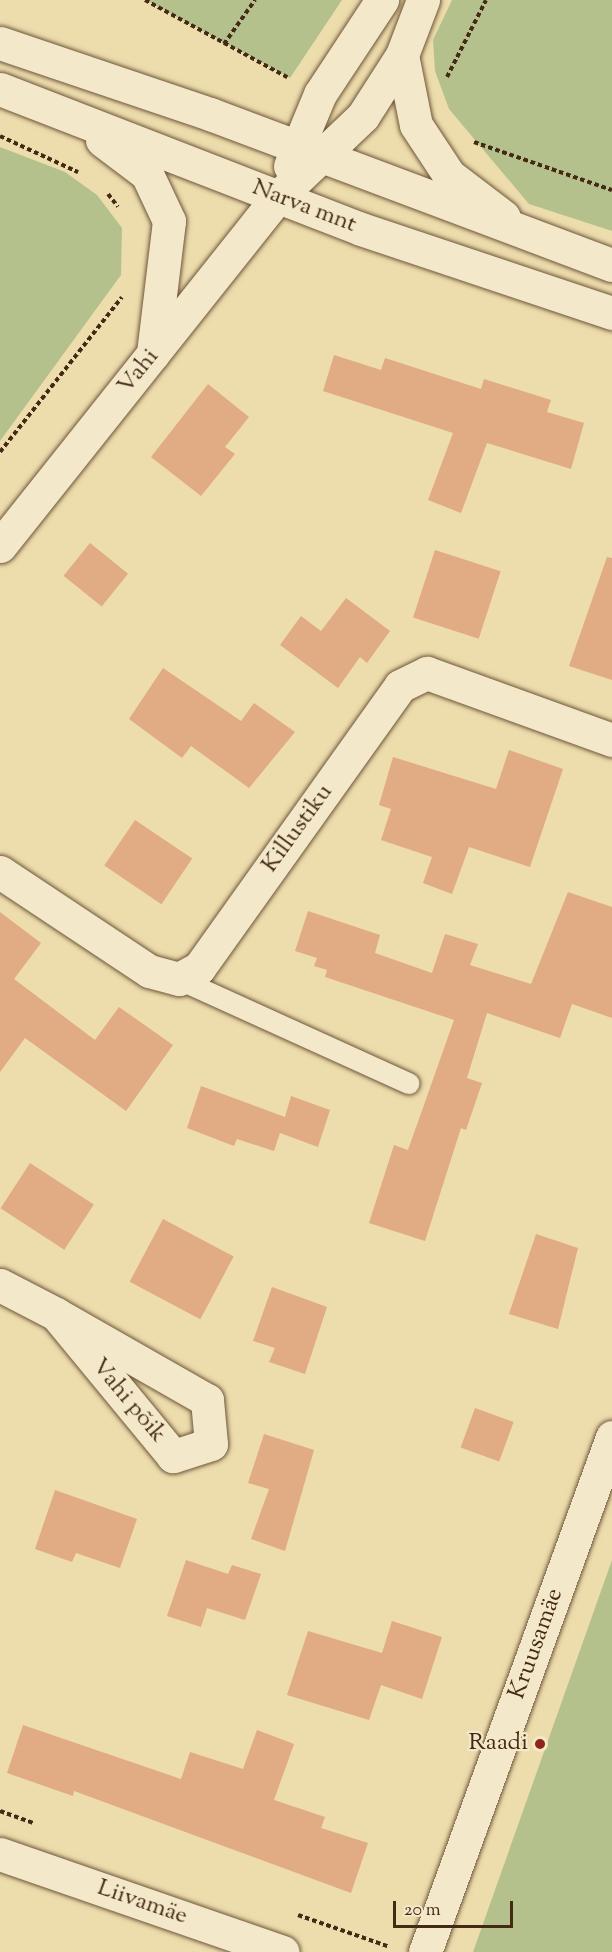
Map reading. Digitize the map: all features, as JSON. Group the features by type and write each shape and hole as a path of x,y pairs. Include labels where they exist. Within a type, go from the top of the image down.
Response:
{"street":[{"path":"309,151 320,94 382,0"},
{"name":"Vahi","path":"0,546 277,198 309,151 363,116 402,55 423,0"},
{"path":"0,44 309,151 612,265"},
{"path":"402,55 416,125 449,175 530,236"},
{"name":"Narva mnt","path":"0,89 277,198 612,313"},
{"path":"72,116 147,174 169,220 153,355"},
{"name":"Killustiku","path":"179,979 199,968 400,686 427,673 612,740"},
{"path":"0,872 149,971 179,979"},
{"name":"Vahi põik","path":"0,1285 56,1314 207,1400 211,1444 173,1456 56,1314"},
{"name":"Kruusamäe","path":"425,1952 612,1437"},
{"name":"Liivamäe","path":"0,1854 283,1952"}],"lane":[{"path":"179,979 408,1083"}],"path":[{"path":"224,44 255,0"},
{"path":"448,86 460,43 486,0"},
{"path":"468,134 474,143 612,190"},
{"path":"0,136 82,174"},
{"path":"101,186 124,214"},
{"path":"0,452 124,288"}],"green space":[{"path":"145,0 342,0 290,78"},
{"path":"452,0 612,0 612,231 529,204 449,109 435,71 433,40"},
{"path":"0,147 65,172 97,195 122,228 121,275 0,441"},
{"path":"612,1560 612,1952 473,1952"}],"building":[{"path":"334,355 381,370 385,358 481,389 484,379 551,400 547,412 584,423 571,469 487,443 461,513 428,500 453,433 323,391"},
{"path":"208,384 249,417 225,447 235,454 201,496 151,457"},
{"path":"90,543 128,574 102,606 64,576"},
{"path":"435,550 501,571 479,639 413,618"},
{"path":"607,557 612,558 612,680 569,666"},
{"path":"346,598 390,631 367,663 360,657 338,688 280,645 301,616 321,631"},
{"path":"163,668 241,721 254,703 295,732 249,788 191,746 182,758 129,719"},
{"path":"509,750 563,769 530,867 469,847 452,894 423,883 432,857 381,840 391,809 379,805 393,757 496,789"},
{"path":"135,820 192,859 161,904 104,866"},
{"path":"568,892 612,907 612,1018 572,1004 560,1038 487,1013 467,1078 482,1083 466,1130 461,1128 425,1241 369,1223 394,1145 408,1150 454,1020 325,977 327,970 314,966 317,958 295,951 308,911 380,935 375,953 432,973 445,934 478,944 470,965 531,984"},
{"path":"0,912 41,943 14,979 95,1040 119,1007 173,1045 126,1111 25,1038 0,1072"},
{"path":"201,1086 285,1117 291,1096 330,1110 318,1147 280,1133 274,1151 237,1139 234,1146 187,1128"},
{"path":"30,1163 94,1204 64,1250 1,1208"},
{"path":"163,1219 234,1257 200,1319 130,1282"},
{"path":"536,1234 578,1248 558,1329 509,1314"},
{"path":"272,1287 327,1307 305,1374 269,1362 275,1348 253,1341"},
{"path":"475,1408 514,1422 499,1461 461,1447"},
{"path":"264,1434 314,1450 285,1551 251,1539 269,1489 248,1483"},
{"path":"55,1490 137,1519 120,1568 76,1553 72,1562 35,1549"},
{"path":"186,1560 228,1574 232,1565 261,1574 245,1620 207,1608 201,1627 167,1616"},
{"path":"392,1621 442,1637 422,1699 381,1685 369,1720 287,1695 308,1631 382,1653"},
{"path":"23,1725 181,1779 190,1752 243,1769 257,1730 294,1744 274,1800 325,1817 321,1828 368,1843 351,1893 74,1791 73,1796 7,1773"}],"place":[{"name":"Raadi","path":"540,1744"}]}
